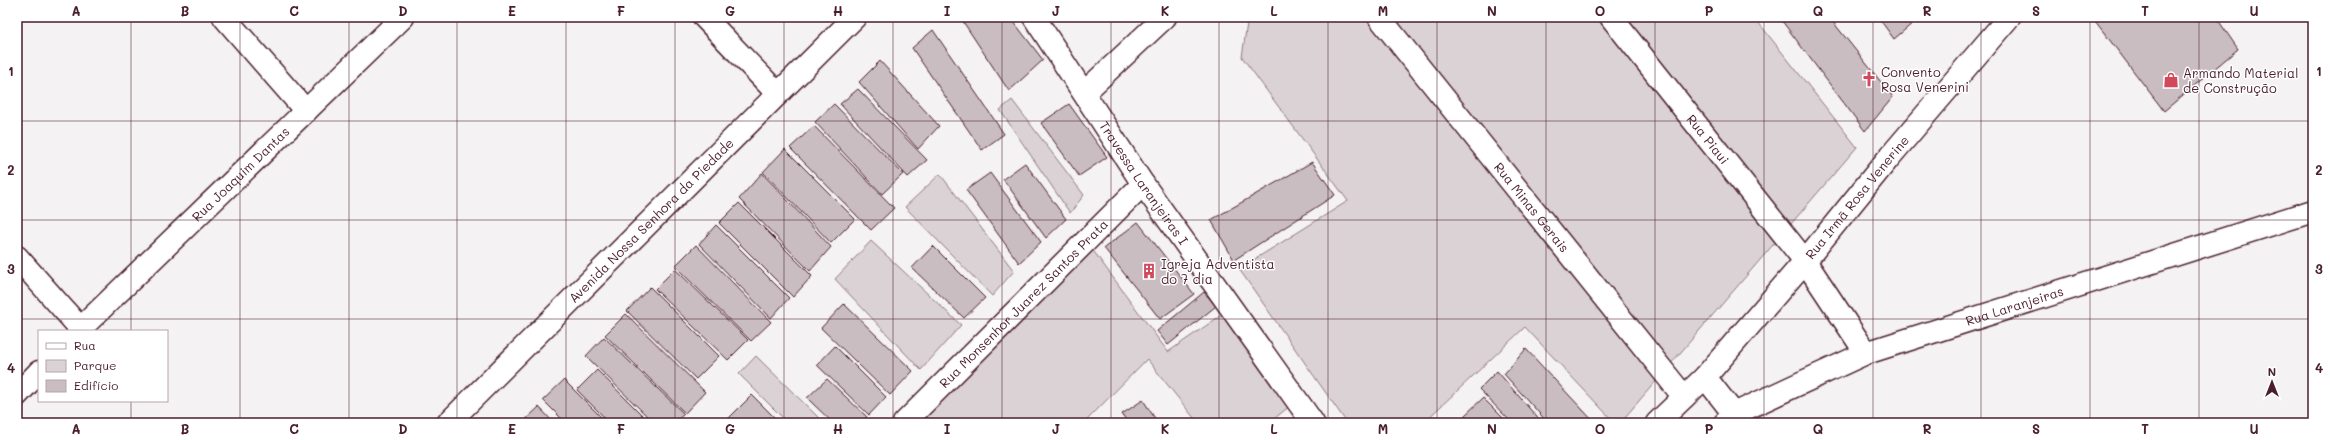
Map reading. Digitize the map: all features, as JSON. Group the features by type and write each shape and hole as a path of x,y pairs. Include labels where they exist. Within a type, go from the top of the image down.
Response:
{"street":[{"path":"224,17 306,111"},
{"name":"Rua Joaquim Dantas","path":"79,330 403,17"},
{"path":"704,17 777,94"},
{"name":"Avenida Nossa Senhora da Piedade","path":"448,423 855,17"},
{"name":"Travessa Laranjeiras I","path":"1034,17 1085,92 1143,184 1304,419"},
{"path":"1085,92 1165,17"},
{"name":"Rua Minas Gerais","path":"1380,17 1684,396"},
{"name":"Rua Piaui","path":"1611,17 1805,261 1866,353"},
{"name":"Rua Irmã Rosa Venerine","path":"1705,377 1805,261 2009,17"},
{"name":"Rua Monsenhor Juarez Santos Prata","path":"904,423 1143,184"},
{"name":"Rua Laranjeiras","path":"1733,420 1866,353 2313,211"},
{"path":"17,257 79,330"},
{"path":"17,395 38,373"},
{"path":"1657,423 1705,377 1733,420"}],"green space":[{"path":"1252,17 1754,17 1857,147 1620,423 1615,423 1525,327 1423,423 1347,423 1239,269 1348,201 1242,57 1247,23"},
{"path":"1012,100 1084,195 1070,213 1000,110"},
{"path":"940,174 1014,271 992,296 905,207"},
{"path":"871,241 961,325 921,370 835,279"},
{"path":"1089,245 1168,352 1223,314 1291,405 1269,423 1198,423 1147,359 1084,423 921,423"},
{"path":"756,356 824,423 788,423 739,374"}],"building":[{"path":"960,17 1010,17 1043,60 1009,91"},
{"path":"1779,17 1829,17 1893,97 1865,131"},
{"path":"1878,17 1920,17 1894,39"},
{"name":"Armando Material de Construção","path":"2092,17 2216,17 2238,49 2164,111"},
{"path":"933,30 1004,134 982,150 912,48"},
{"path":"880,61 939,126 918,149 859,82"},
{"path":"858,89 927,160 908,177 840,104"},
{"path":"834,104 903,174 882,194 815,122"},
{"path":"1069,104 1107,157 1079,176 1041,123"},
{"path":"814,126 894,208 871,230 790,148"},
{"path":"785,149 855,219 831,243 763,172"},
{"path":"1312,162 1335,195 1234,260 1211,220"},
{"path":"1025,163 1066,219 1046,238 1003,179"},
{"path":"762,173 831,247 810,271 739,199"},
{"path":"990,173 1041,242 1019,263 966,190"},
{"path":"739,203 812,276 793,297 719,223"},
{"name":"Igreja Adventista do 7 dia","path":"1138,222 1194,294 1160,319 1104,248"},
{"path":"716,225 789,298 771,318 699,244"},
{"path":"696,245 771,322 751,341 675,266"},
{"path":"933,246 985,298 964,318 912,268"},
{"path":"675,269 748,340 728,360 655,289"},
{"path":"650,287 719,356 696,379 627,311"},
{"path":"1204,292 1216,306 1168,345 1157,331"},
{"path":"844,304 913,371 890,395 821,328"},
{"path":"626,314 705,392 685,413 605,335"},
{"path":"604,337 684,414 674,423 654,423 586,356"},
{"path":"835,346 886,397 869,415 817,365"},
{"path":"1526,349 1595,423 1548,423 1504,374"},
{"path":"597,370 650,423 610,423 577,390"},
{"path":"1497,371 1542,423 1512,423 1479,389"},
{"path":"827,379 867,417 861,423 833,423 807,398"},
{"path":"564,380 607,423 566,423 543,400"},
{"path":"752,395 780,423 732,423 728,419"},
{"path":"1483,398 1508,423 1471,423 1464,416"},
{"path":"1143,400 1158,423 1128,423 1122,414"},
{"path":"539,407 554,423 522,423"}],"place":[{"name":"Convento Rosa Venerini","path":"1869,79"},
{"name":"Armando Material de Construção","path":"2171,80"},
{"name":"Igreja Adventista do 7 dia","path":"1149,271"}]}
